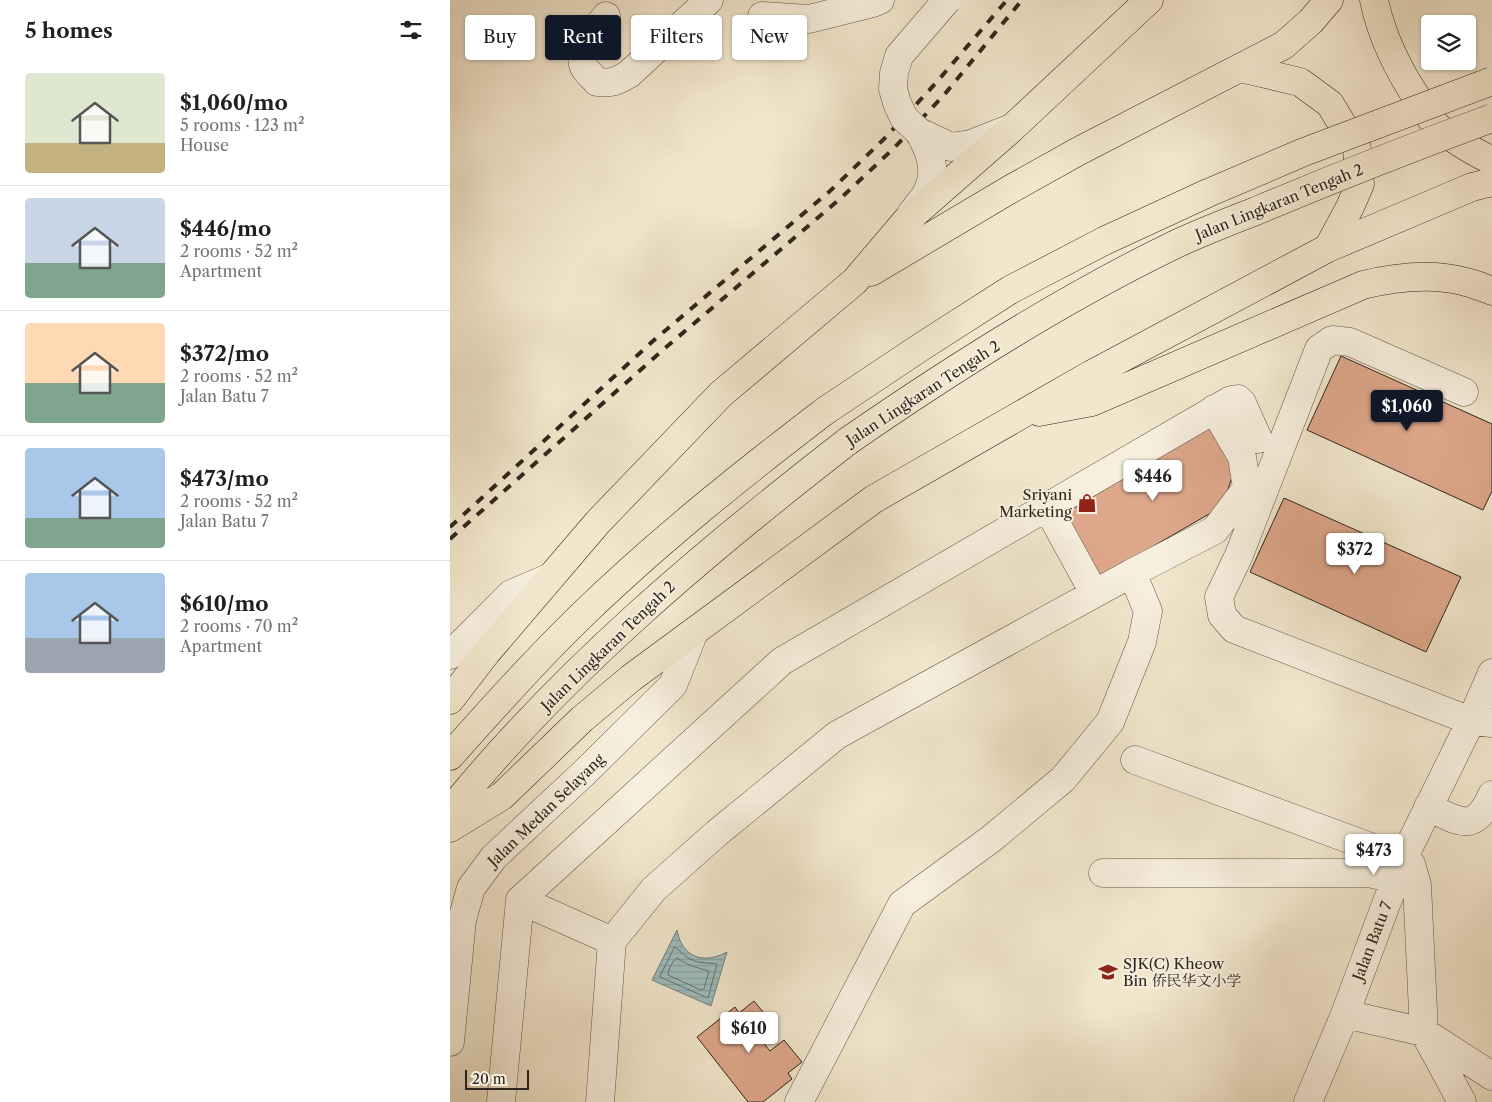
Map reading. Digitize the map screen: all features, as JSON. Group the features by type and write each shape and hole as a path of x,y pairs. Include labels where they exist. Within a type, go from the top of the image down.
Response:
{"highway":[{"path":"450,700 487,652 598,522 721,394 855,281 906,221 1011,128 1149,0"},
{"path":"855,281 1009,190 1284,45 1311,21 1329,0"},
{"path":"1374,0 1386,43 1406,83 1436,126 1483,157 1492,160"},
{"path":"1240,68 1300,82 1330,104 1357,149 1360,184 1350,208 1328,248"},
{"path":"450,756 579,618 679,527 752,466 825,411 924,345 1010,290 1104,241 1208,193 1304,152 1492,82"},
{"name":"Jalan Lingkaran Tengah 2","path":"450,811 515,736 609,642 694,564 769,502 848,441 895,409 991,347 1108,279 1174,246 1320,184 1492,118"},
{"path":"450,828 502,796 582,719 632,678 874,498 1092,374 1328,248 1472,187 1492,182"},
{"path":"1018,416 1092,402 1363,285 1394,279 1436,277 1467,282 1492,291"}],"street":[{"path":"583,60 583,65 597,82 609,84 617,82 629,74 709,0"},
{"path":"807,18 880,0"},
{"path":"906,221 928,191 932,172 932,159 927,145 919,132 904,118 897,103 894,89 894,73 899,56 947,0"},
{"path":"919,132 951,146 971,144 1011,128"},
{"path":"1464,392 1350,342 1332,340 1319,349 1239,555 1219,597 1222,615 1234,629 1481,722"},
{"path":"501,1102 520,900 782,661 1231,400 1238,399 1242,403 1258,439"},
{"path":"600,1102 612,941 654,889 717,832 837,735 1094,593 1215,530 1247,488 1242,457 1214,410"},
{"path":"1048,507 1094,593"},
{"path":"799,1102 902,904 991,839 1063,780 1110,722 1142,642 1148,611 1132,573"},
{"path":"450,655 511,594 551,577"},
{"name":"Jalan Medan Selayang","path":"450,1042 462,920 471,888 494,857 584,773 673,685 694,632"},
{"name":"Jalan Batu 7","path":"1308,1102 1400,870 1428,808 1481,722 1492,673"},
{"path":"1135,760 1400,870"},
{"path":"1428,808 1459,821 1470,822 1485,810 1492,795"},
{"path":"1103,873 1369,873 1400,870 1411,864 1416,885 1424,1032 1462,1102"},
{"path":"520,900 612,941"},
{"path":"1344,1014 1424,1032 1492,1076"}],"water":[{"path":"677,930 684,947 695,956 710,958 727,952 711,1006 652,980"}],"building":[{"path":"1341,356 1492,424 1492,491 1483,510 1307,430"},
{"path":"1208,427 1236,464 1223,506 1100,577 1062,515"},
{"path":"1284,498 1461,577 1426,652 1250,572"},
{"path":"754,1001 772,1023 757,1035 770,1051 784,1040 802,1062 788,1073 792,1079 763,1102 748,1102 697,1037 735,1007 739,1013"}],"railway":[{"path":"450,527 653,341 830,191 885,138 935,84 1007,0"},
{"path":"450,539 664,349 841,198 893,149 944,95 1022,0"}],"place":[{"name":"Sriyani Marketing","path":"1087,503"},
{"name":"SJK(C) Kheow Bin 侨民华文小学","path":"1108,972"}]}
